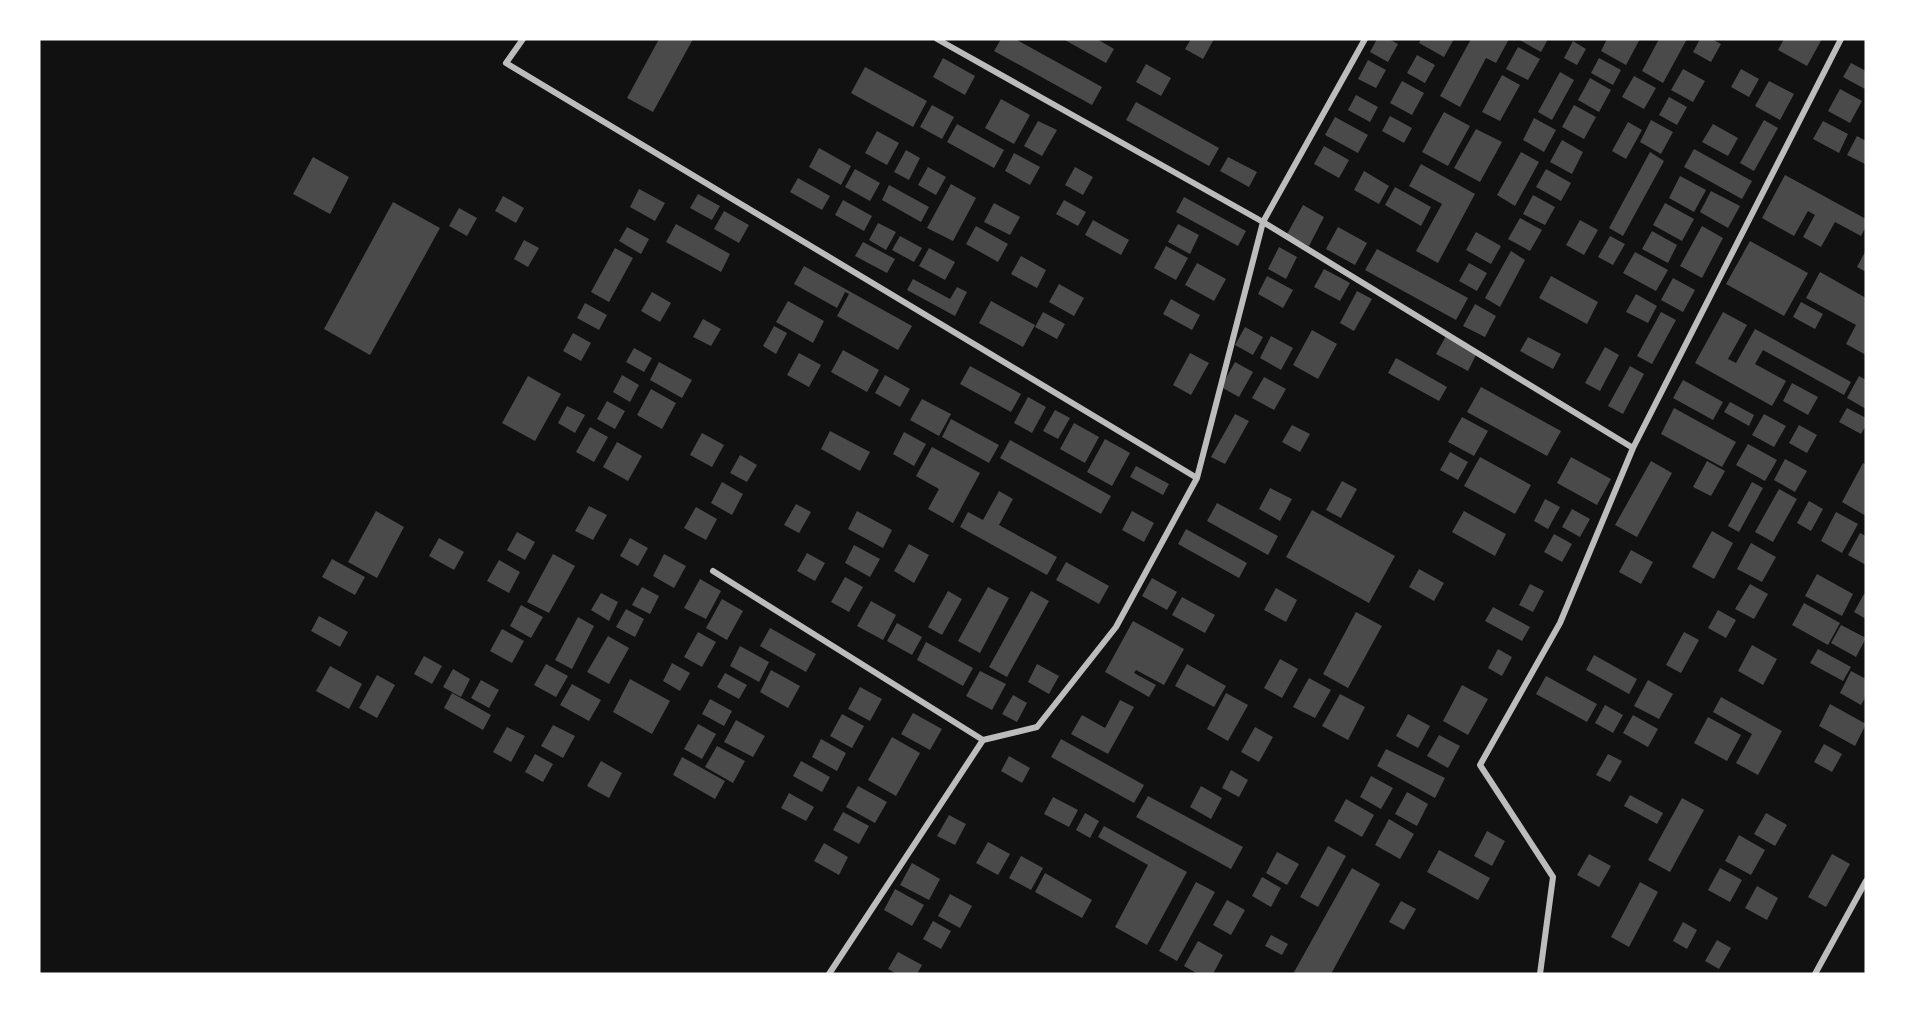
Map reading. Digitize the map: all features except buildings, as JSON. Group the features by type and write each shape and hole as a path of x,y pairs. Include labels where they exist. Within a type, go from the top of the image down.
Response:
{"street":[{"path":"523,39 506,63 1197,478"},
{"path":"829,974 983,740 1037,727 1116,627 1197,478 1263,222 1365,39"},
{"path":"1540,974 1553,877 1480,765 1560,623 1633,448 1841,39"},
{"path":"939,40 1263,222 1633,448"},
{"path":"713,571 983,740"},
{"path":"1815,974 1866,880"}]}
